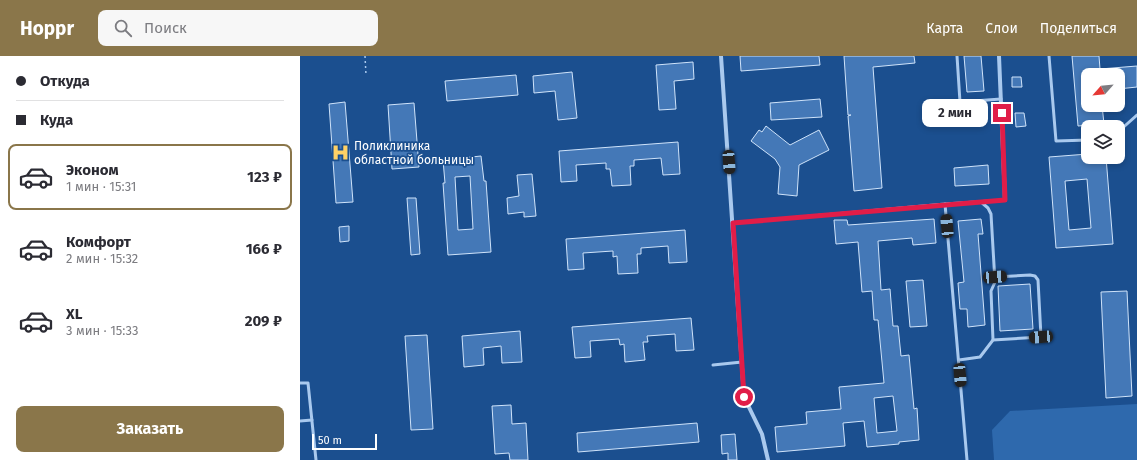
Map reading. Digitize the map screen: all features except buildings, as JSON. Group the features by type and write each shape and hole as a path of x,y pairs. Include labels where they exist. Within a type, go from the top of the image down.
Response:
{"street":[{"path":"722,56 744,397 762,434 768,460"},
{"path":"999,56 1005,200"}],"lane":[{"path":"957,56 960,102 1001,99"},
{"path":"1049,56 1056,141 1081,140"},
{"path":"1125,126 1137,115"},
{"path":"733,223 1005,200"},
{"path":"959,360 980,357 993,340 990,290 995,282 995,277 991,214 988,208 981,202"},
{"path":"945,204 967,460"},
{"path":"993,340 1041,337 1038,280 1035,276 1030,274 995,277"},
{"path":"713,365 742,362"},
{"path":"300,383 308,383 316,460"},
{"path":"300,422 312,420"}],"path":[{"path":"365,56 366,75"}],"shaded area":[{"path":"1137,404 1137,460 994,460 992,430 1010,411"}],"place":[{"name":"Поликлиника областной больницы","path":"341,153"}],"route":[{"path":"744,397 733,223 1005,200 1002,113"}]}
